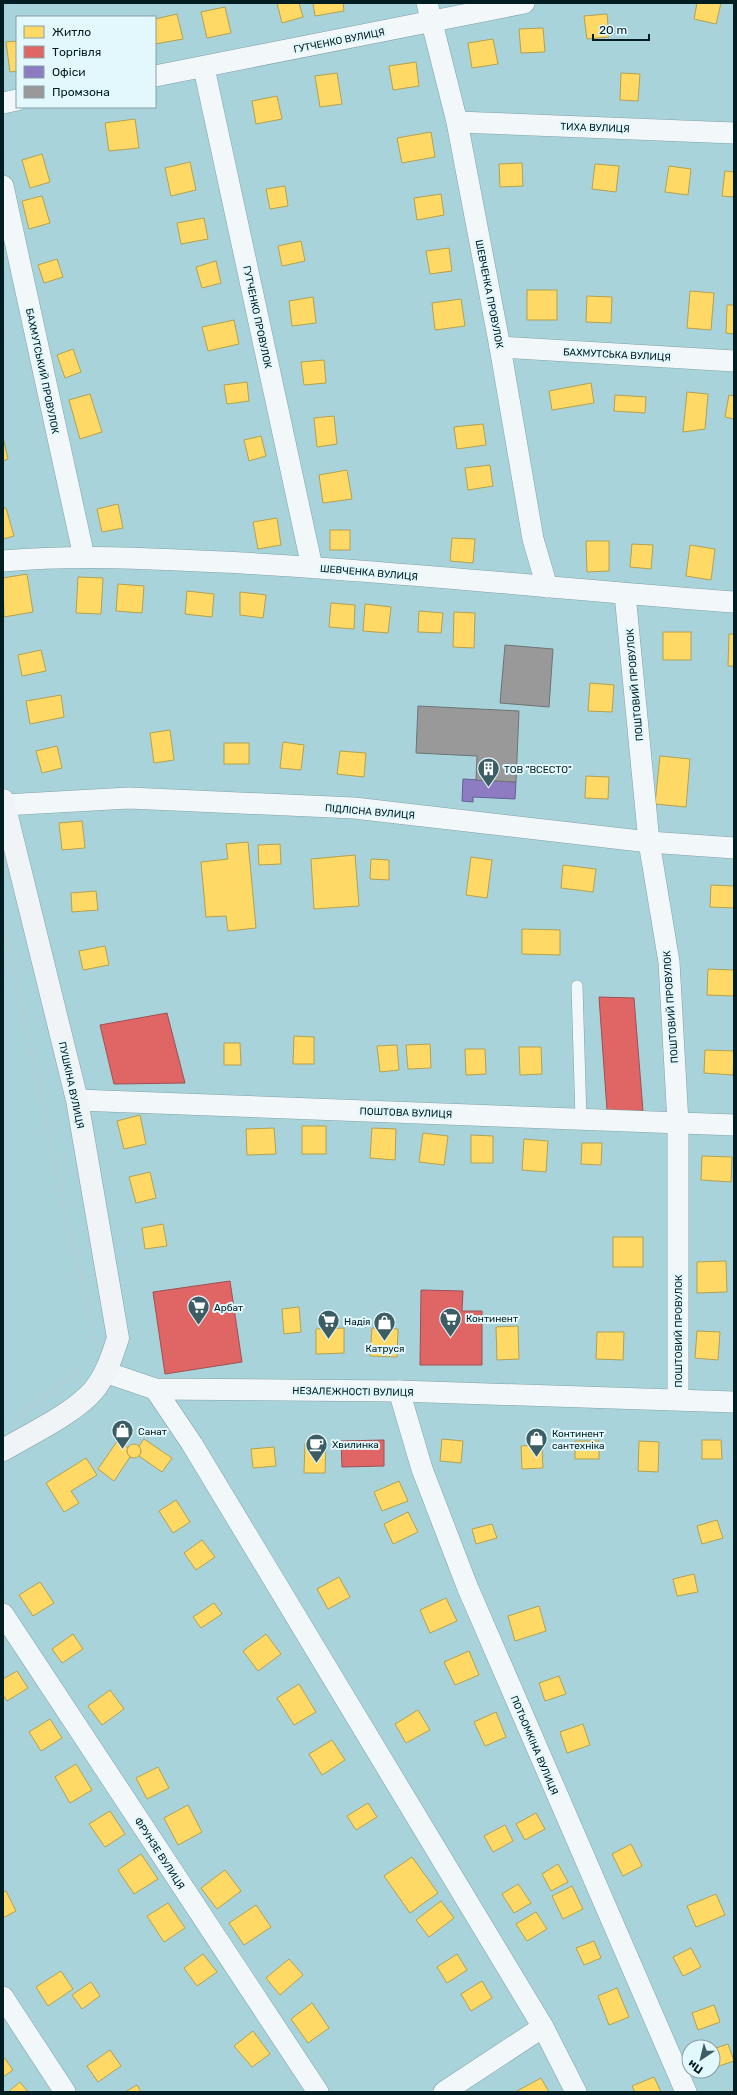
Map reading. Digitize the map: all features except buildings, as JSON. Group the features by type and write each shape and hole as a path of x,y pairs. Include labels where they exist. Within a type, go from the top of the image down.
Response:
{"main road":[{"name":"ПУШКІНА ВУЛИЦЯ","path":"4,802 77,1100 118,1338 105,1372"},
{"path":"3,1450 78,1405 93,1390 105,1372"}],"street":[{"name":"ГУТЧЕНКО ВУЛИЦЯ","path":"156,76 204,68 429,12 524,3"},
{"name":"ШЕВЧЕНКА ПРОВУЛОК","path":"429,12 457,122 500,347 533,539 546,587"},
{"name":"ГУТЧЕНКО ПРОВУЛОК","path":"204,68 312,567"},
{"path":"3,103 16,100"},
{"name":"ТИХА ВУЛИЦЯ","path":"457,122 734,133"},
{"name":"БАХМУТСЬКИЙ ПРОВУЛОК","path":"3,186 84,557"},
{"name":"БАХМУТСЬКА ВУЛИЦЯ","path":"500,347 734,361"},
{"name":"ШЕВЧЕНКА ВУЛИЦЯ","path":"3,561 47,557 125,557 312,567 734,602"},
{"name":"ПОШТОВИЙ ПРОВУЛОК","path":"625,594 649,842 669,962 678,1123 678,1399"},
{"name":"ПІДЛІСНА ВУЛИЦЯ","path":"4,802 129,798 354,808 649,842 734,848"},
{"name":"ПОШТОВА ВУЛИЦЯ","path":"77,1100 734,1125"},
{"name":"НЕЗАЛЕЖНОСТІ ВУЛИЦЯ","path":"105,1372 155,1389 399,1392 678,1399 734,1402"},
{"path":"155,1389 192,1444 543,2027 576,2092"},
{"name":"ПОТЬОМКІНА ВУЛИЦЯ","path":"399,1392 422,1469 467,1586 686,2092"},
{"name":"ФРУНЗЕ ВУЛИЦЯ","path":"3,1614 318,2092"},
{"path":"3,1997 65,2092"},
{"path":"444,2092 543,2027"}],"lane":[{"path":"577,986 581,1119"}],"path":[{"path":"3,916 62,1198 96,1340 93,1347"},
{"path":"22,1415 84,1368"}],"place":[{"name":"ТОВ \"ВСЕСТО\"","path":"489,788"},
{"name":"Арбат","path":"198,1326"},
{"name":"Континент","path":"451,1338"},
{"name":"Надiя","path":"328,1340"},
{"name":"Катруся","path":"385,1342"},
{"name":"Санат","path":"122,1450"},
{"name":"Континент сантехніка","path":"536,1458"},
{"name":"Хвилинка","path":"316,1464"}]}
